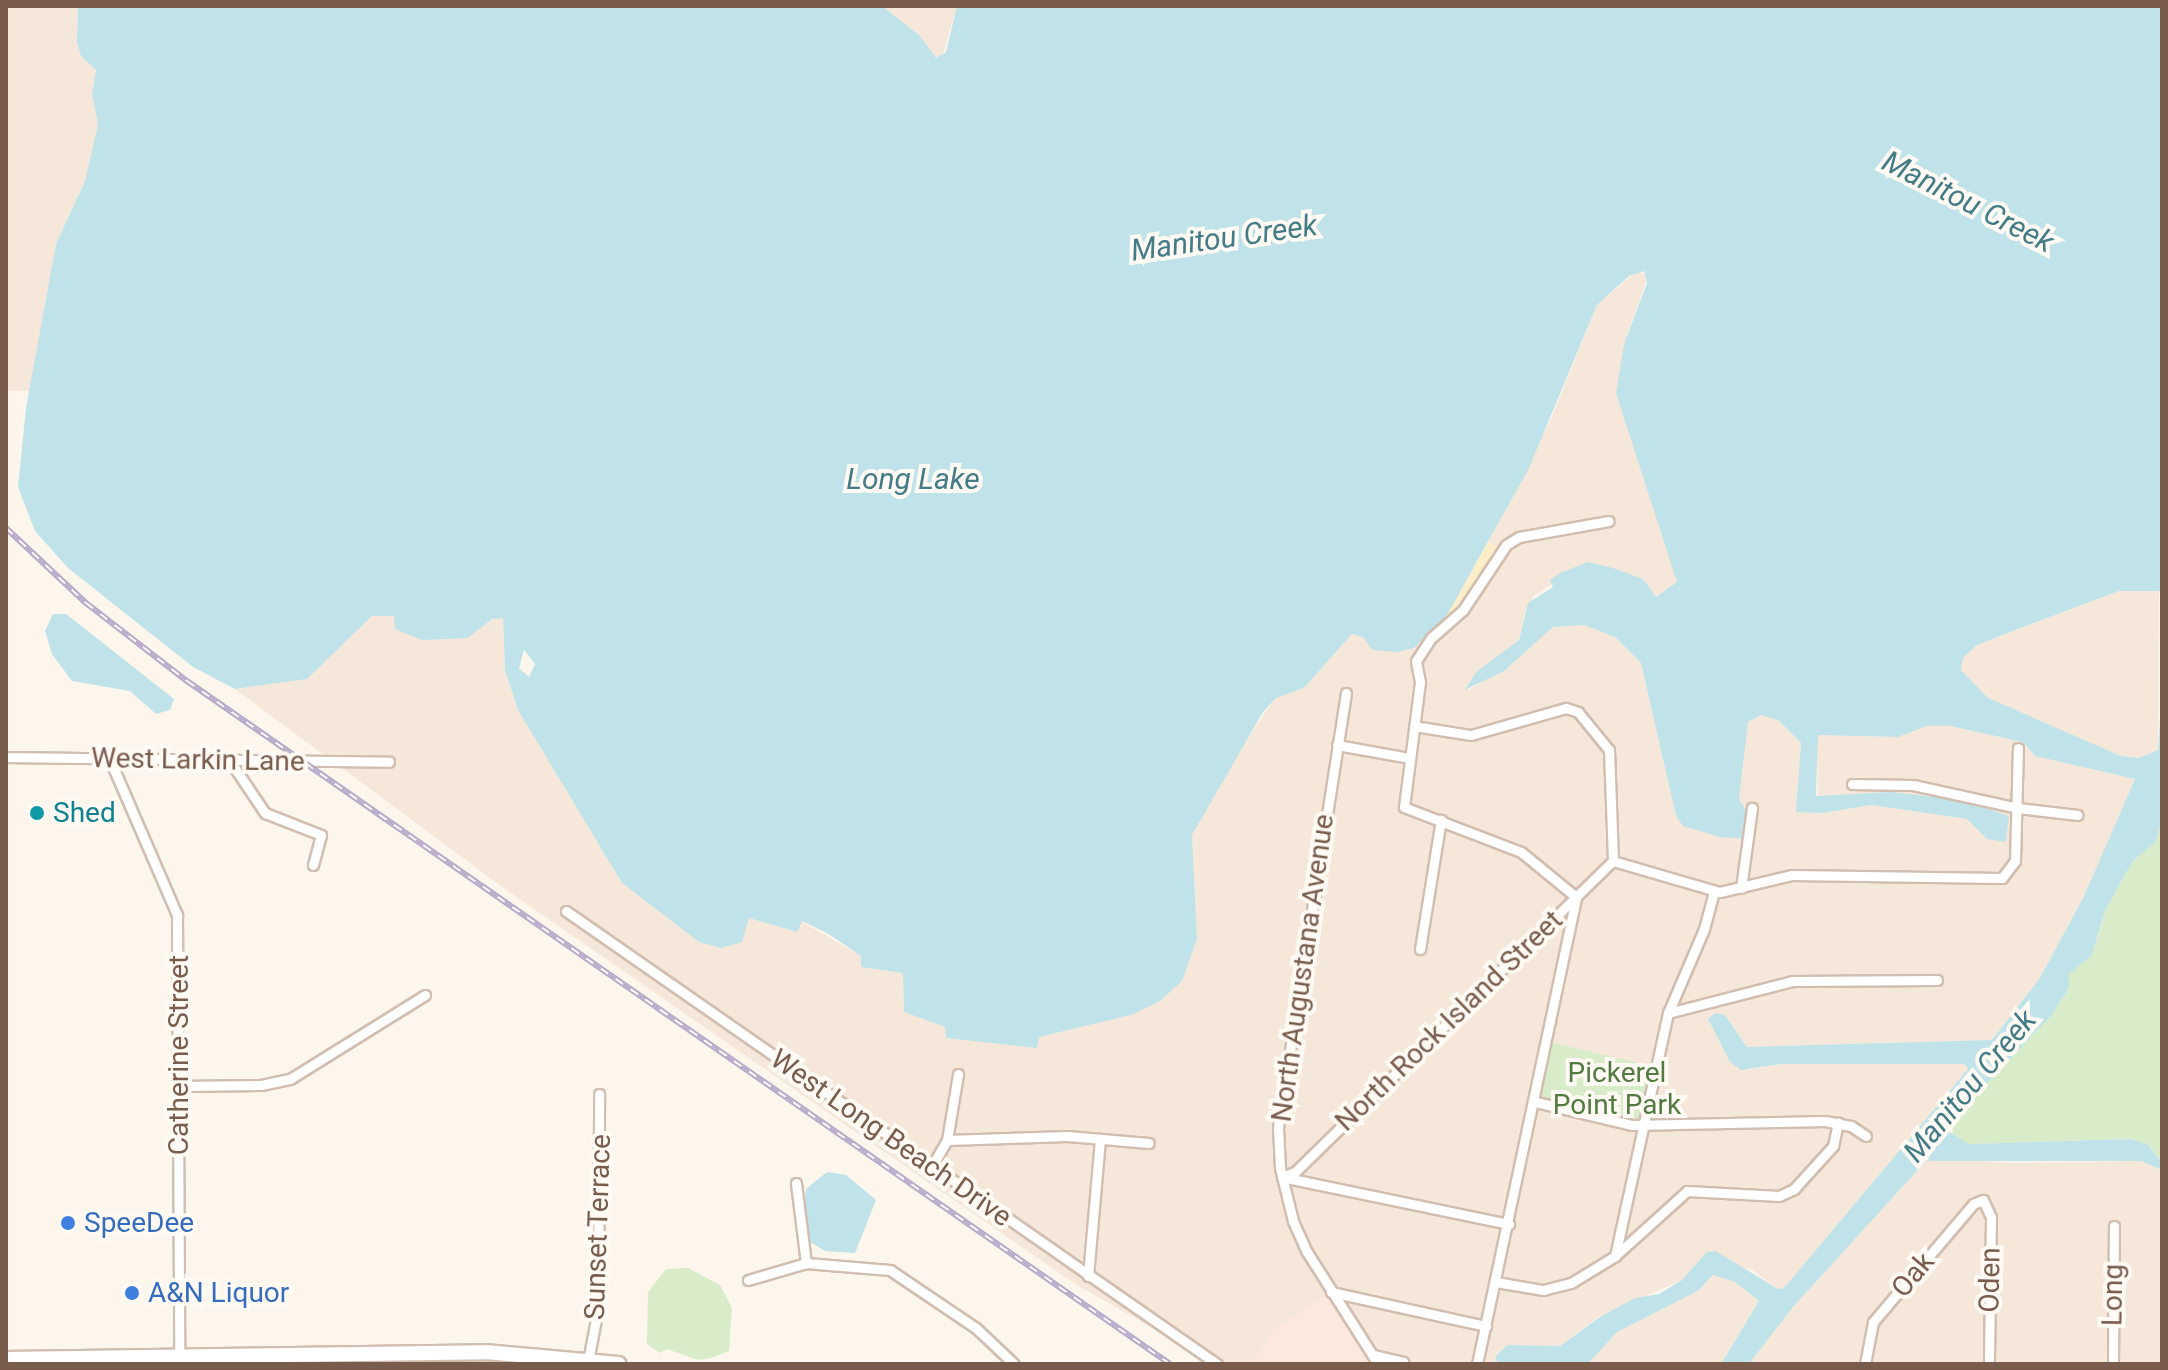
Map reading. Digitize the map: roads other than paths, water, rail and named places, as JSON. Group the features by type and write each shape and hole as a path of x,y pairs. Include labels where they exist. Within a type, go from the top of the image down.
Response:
{"main road":[{"path":"6,1359 518,1359 618,1364"}],"street":[{"path":"1477,1364 1536,1102 1576,897 1521,852 1404,807 1420,682 1417,653 1463,610 1499,550 1519,537 1609,521"},
{"name":"North Augustana Avenue","path":"1346,693 1281,1092 1282,1177 1302,1242 1375,1359"},
{"path":"1414,726 1471,735 1566,708 1578,712 1609,750 1613,861 1714,891 1741,888 1792,875 2002,878 2015,861 2018,748"},
{"path":"1337,745 1409,758"},
{"name":"West Larkin Lane","path":"6,757 389,762"},
{"name":"Catherine Street","path":"110,760 177,915 179,1360"},
{"path":"230,761 265,813 321,835 313,865"},
{"path":"1852,784 1913,785 2018,808 2078,815"},
{"path":"1741,888 1752,808"},
{"path":"1420,949 1441,820"},
{"name":"North Rock Island Street","path":"1282,1177 1295,1172 1613,861"},
{"path":"1615,1256 1668,1013 1704,929 1714,891"},
{"name":"West Long Beach Drive","path":"566,911 1217,1364"},
{"path":"1668,1013 1793,981 1937,980"},
{"path":"179,1086 261,1085 290,1079 425,995"},
{"path":"932,1166 947,1140 958,1074"},
{"name":"Sunset Terrace","path":"588,1361 598,1309 599,1094"},
{"path":"1536,1102 1644,1126 1838,1123 1866,1136"},
{"path":"1496,1282 1555,1289 1615,1256 1687,1191 1779,1196 1794,1189 1833,1146 1838,1123"},
{"path":"947,1140 1100,1139 1149,1143"},
{"path":"1088,1276 1100,1139"},
{"path":"1282,1177 1509,1224"},
{"path":"796,1183 806,1263"},
{"name":"Oak","path":"1865,1364 1873,1322 1973,1204 1983,1200"},
{"name":"Oden","path":"1983,1200 1991,1217 1989,1364"},
{"name":"Long","path":"2113,1364 2114,1226"},
{"path":"748,1280 806,1263 870,1264 890,1270 976,1328 1014,1364"},
{"path":"1331,1292 1486,1326"},
{"path":"1375,1359 1403,1362"}],"water":[{"name":"Long Lake","path":"78,6 882,6 920,36 936,58 946,52 957,6 2162,6 2162,591 2119,591 1977,645 1963,658 1961,670 1988,698 2121,756 2139,758 2158,750 2162,687 2162,819 2156,841 2132,862 2105,911 2092,955 2069,974 2069,988 2052,1015 1954,1118 1949,1132 1969,1144 2131,1139 2147,1144 2162,1162 2162,1170 2141,1161 1926,1161 1793,1307 1749,1364 1721,1364 1759,1301 1735,1282 1713,1275 1698,1291 1617,1332 1588,1364 1498,1364 1495,1357 1507,1345 1560,1346 1600,1317 1635,1298 1659,1294 1682,1280 1707,1252 1716,1251 1778,1289 1784,1288 1968,1069 1965,1064 1782,1064 1741,1070 1730,1062 1708,1019 1715,1013 1725,1015 1747,1047 1992,1040 2040,978 2084,896 2135,779 2035,756 2023,742 1950,726 1927,726 1898,737 1818,735 1816,796 1891,792 1961,800 2009,816 2006,842 1987,839 1967,819 1871,805 1823,813 1796,812 1801,743 1778,720 1761,715 1748,722 1739,799 1748,814 1744,839 1720,837 1683,826 1676,816 1641,663 1615,637 1584,625 1553,627 1504,671 1465,690 1476,672 1519,640 1528,603 1553,587 1550,580 1560,573 1588,562 1613,568 1643,579 1656,597 1677,582 1616,393 1624,344 1647,283 1644,271 1629,276 1597,305 1529,468 1447,615 1414,648 1397,652 1372,650 1363,637 1352,634 1304,688 1276,698 1263,712 1192,835 1197,939 1182,981 1160,1001 1131,1015 1039,1037 1037,1048 946,1038 945,1027 904,1012 903,973 861,967 861,956 827,933 802,921 797,932 749,918 742,942 721,948 699,942 622,883 518,710 505,670 503,618 492,619 468,638 422,640 395,629 394,616 372,616 307,679 235,689 193,667 68,568 35,531 18,487 26,408 56,244 85,181 98,124 92,94 96,70 81,56 77,43","holes":["524,650 535,664 529,677 519,668"]},
{"path":"53,614 66,614 174,699 170,710 156,714 130,691 72,681 52,654 45,631"},
{"path":"827,1172 846,1175 876,1200 855,1253 825,1251 810,1242 803,1217 806,1189"}],"railway":[{"path":"6,528 86,603 187,681 1170,1364"}],"place":[{"name":"Shed","path":"37,813"},
{"name":"SpeeDee","path":"68,1223"},
{"name":"A&N Liquor","path":"132,1293"}],"water label":[{"name":"Manitou Creek","path":"1968,202"},
{"name":"Manitou Creek","path":"1224,238"},
{"name":"Manitou Creek","path":"1970,1086"}],"park label":[{"name":"Pickerel Point Park","path":"1617,1089"}]}
